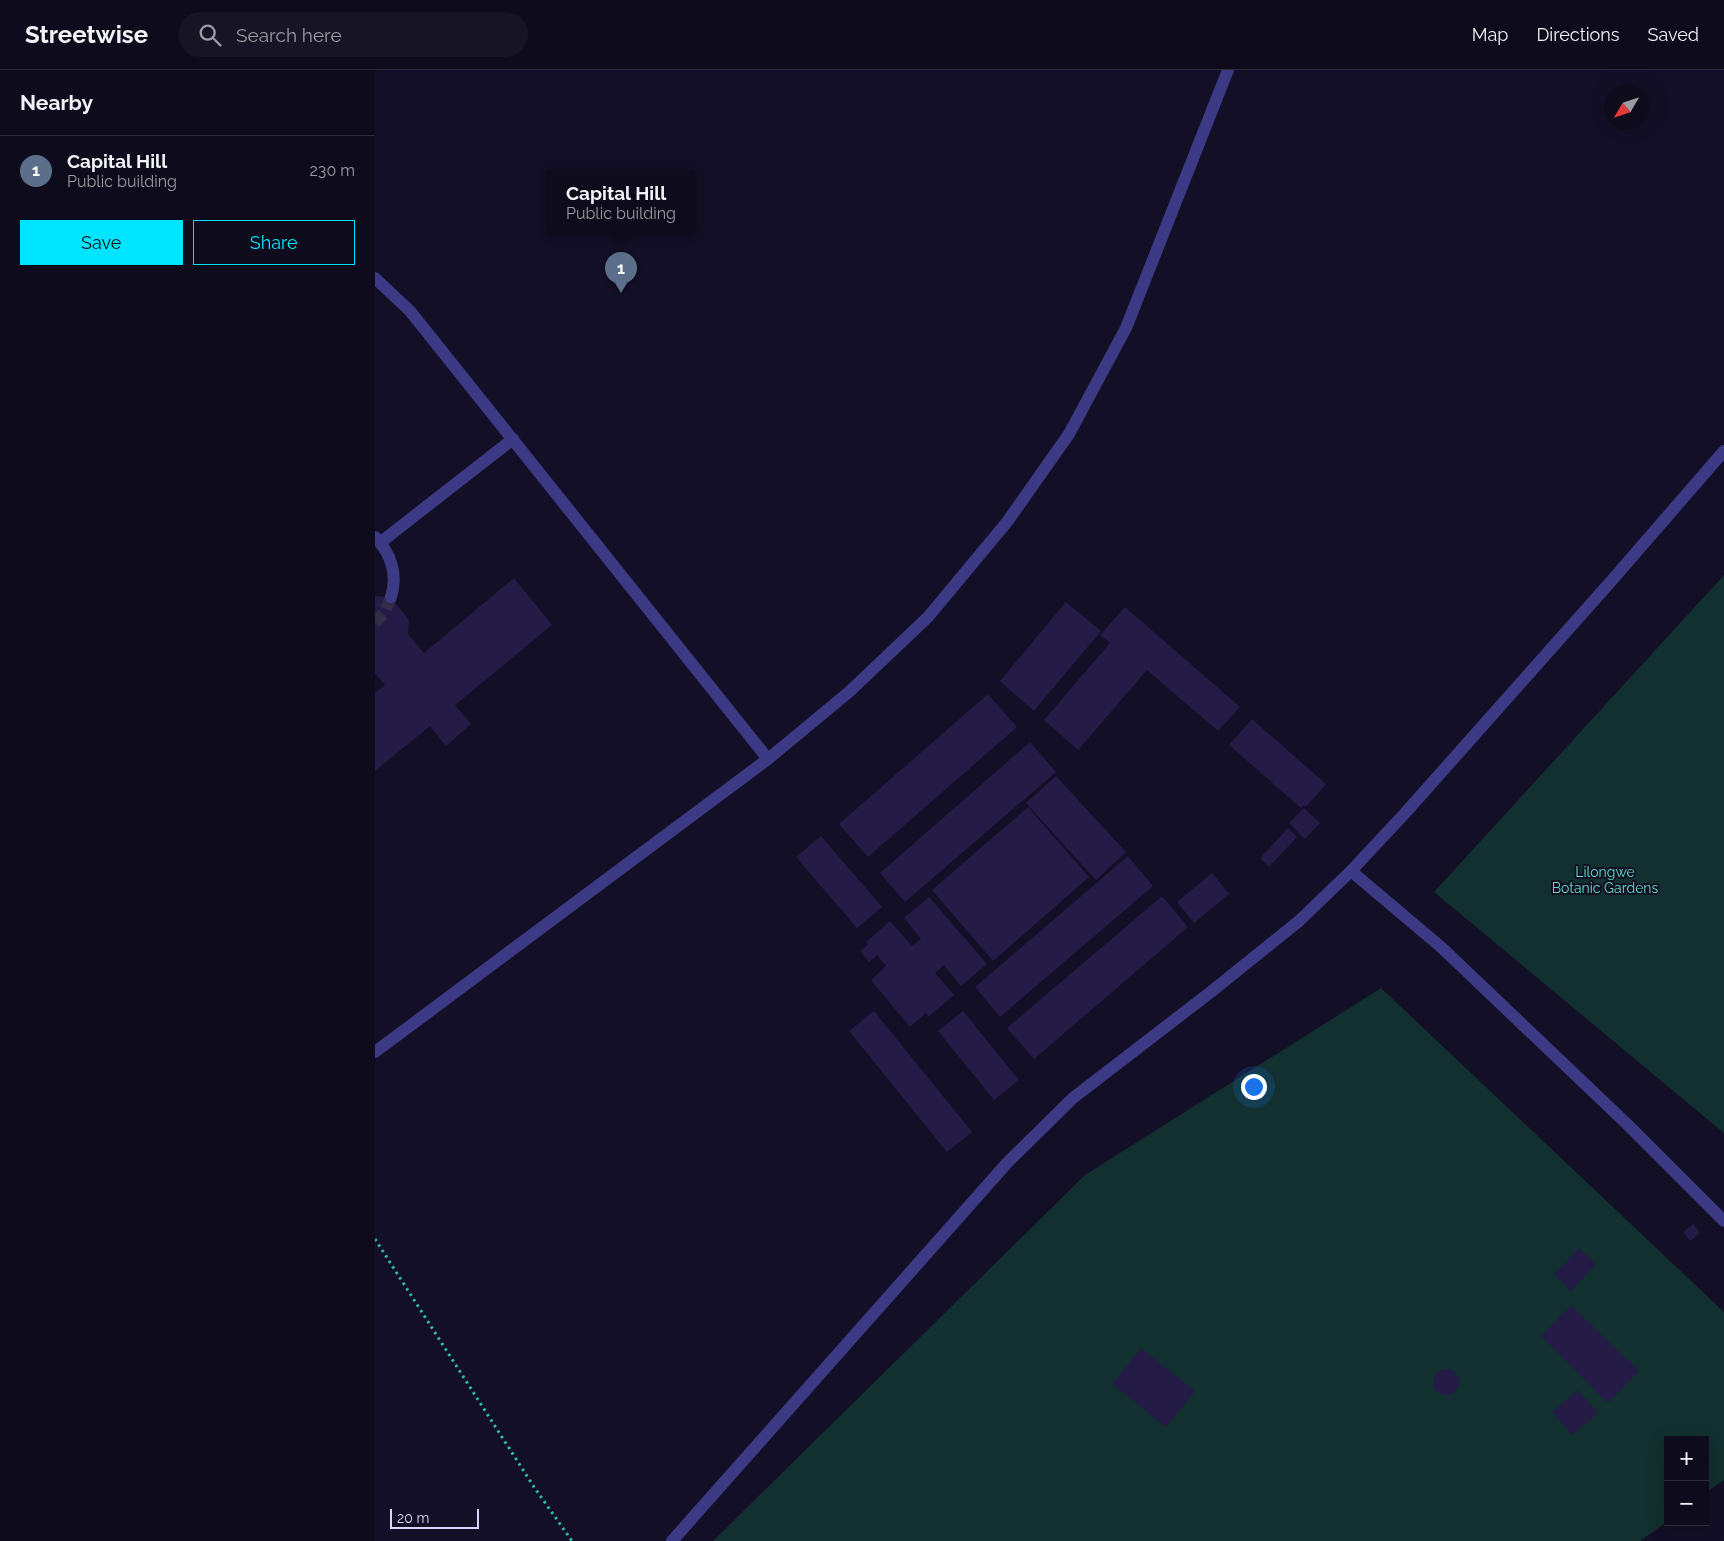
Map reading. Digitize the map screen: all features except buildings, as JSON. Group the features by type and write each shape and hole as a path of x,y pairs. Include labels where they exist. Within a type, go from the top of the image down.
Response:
{"street":[{"path":"375,1052 768,759 849,692 928,617 1007,522 1069,434 1126,328 1228,70"},
{"path":"375,278 410,311 768,759"},
{"path":"391,597 393,584 392,565 388,553 378,540 513,440"},
{"path":"672,1541 1007,1163 1073,1098 1285,932 1351,871 1613,579 1724,451"},
{"path":"1351,871 1441,947 1629,1126 1724,1221"}],"path":[{"path":"375,1239 534,1487 572,1541"}],"green space":[{"name":"Lilongwe Botanic Gardens","path":"1724,575 1724,1133 1434,892"},
{"path":"1381,988 1724,1312 1724,1480 1709,1490 1709,1436 1664,1436 1664,1524 1640,1541 713,1541 1085,1175"}],"tunnel":[{"path":"375,623 384,613 391,597"}],"place":[{"name":"Capital Hill","path":"621,293"}]}
